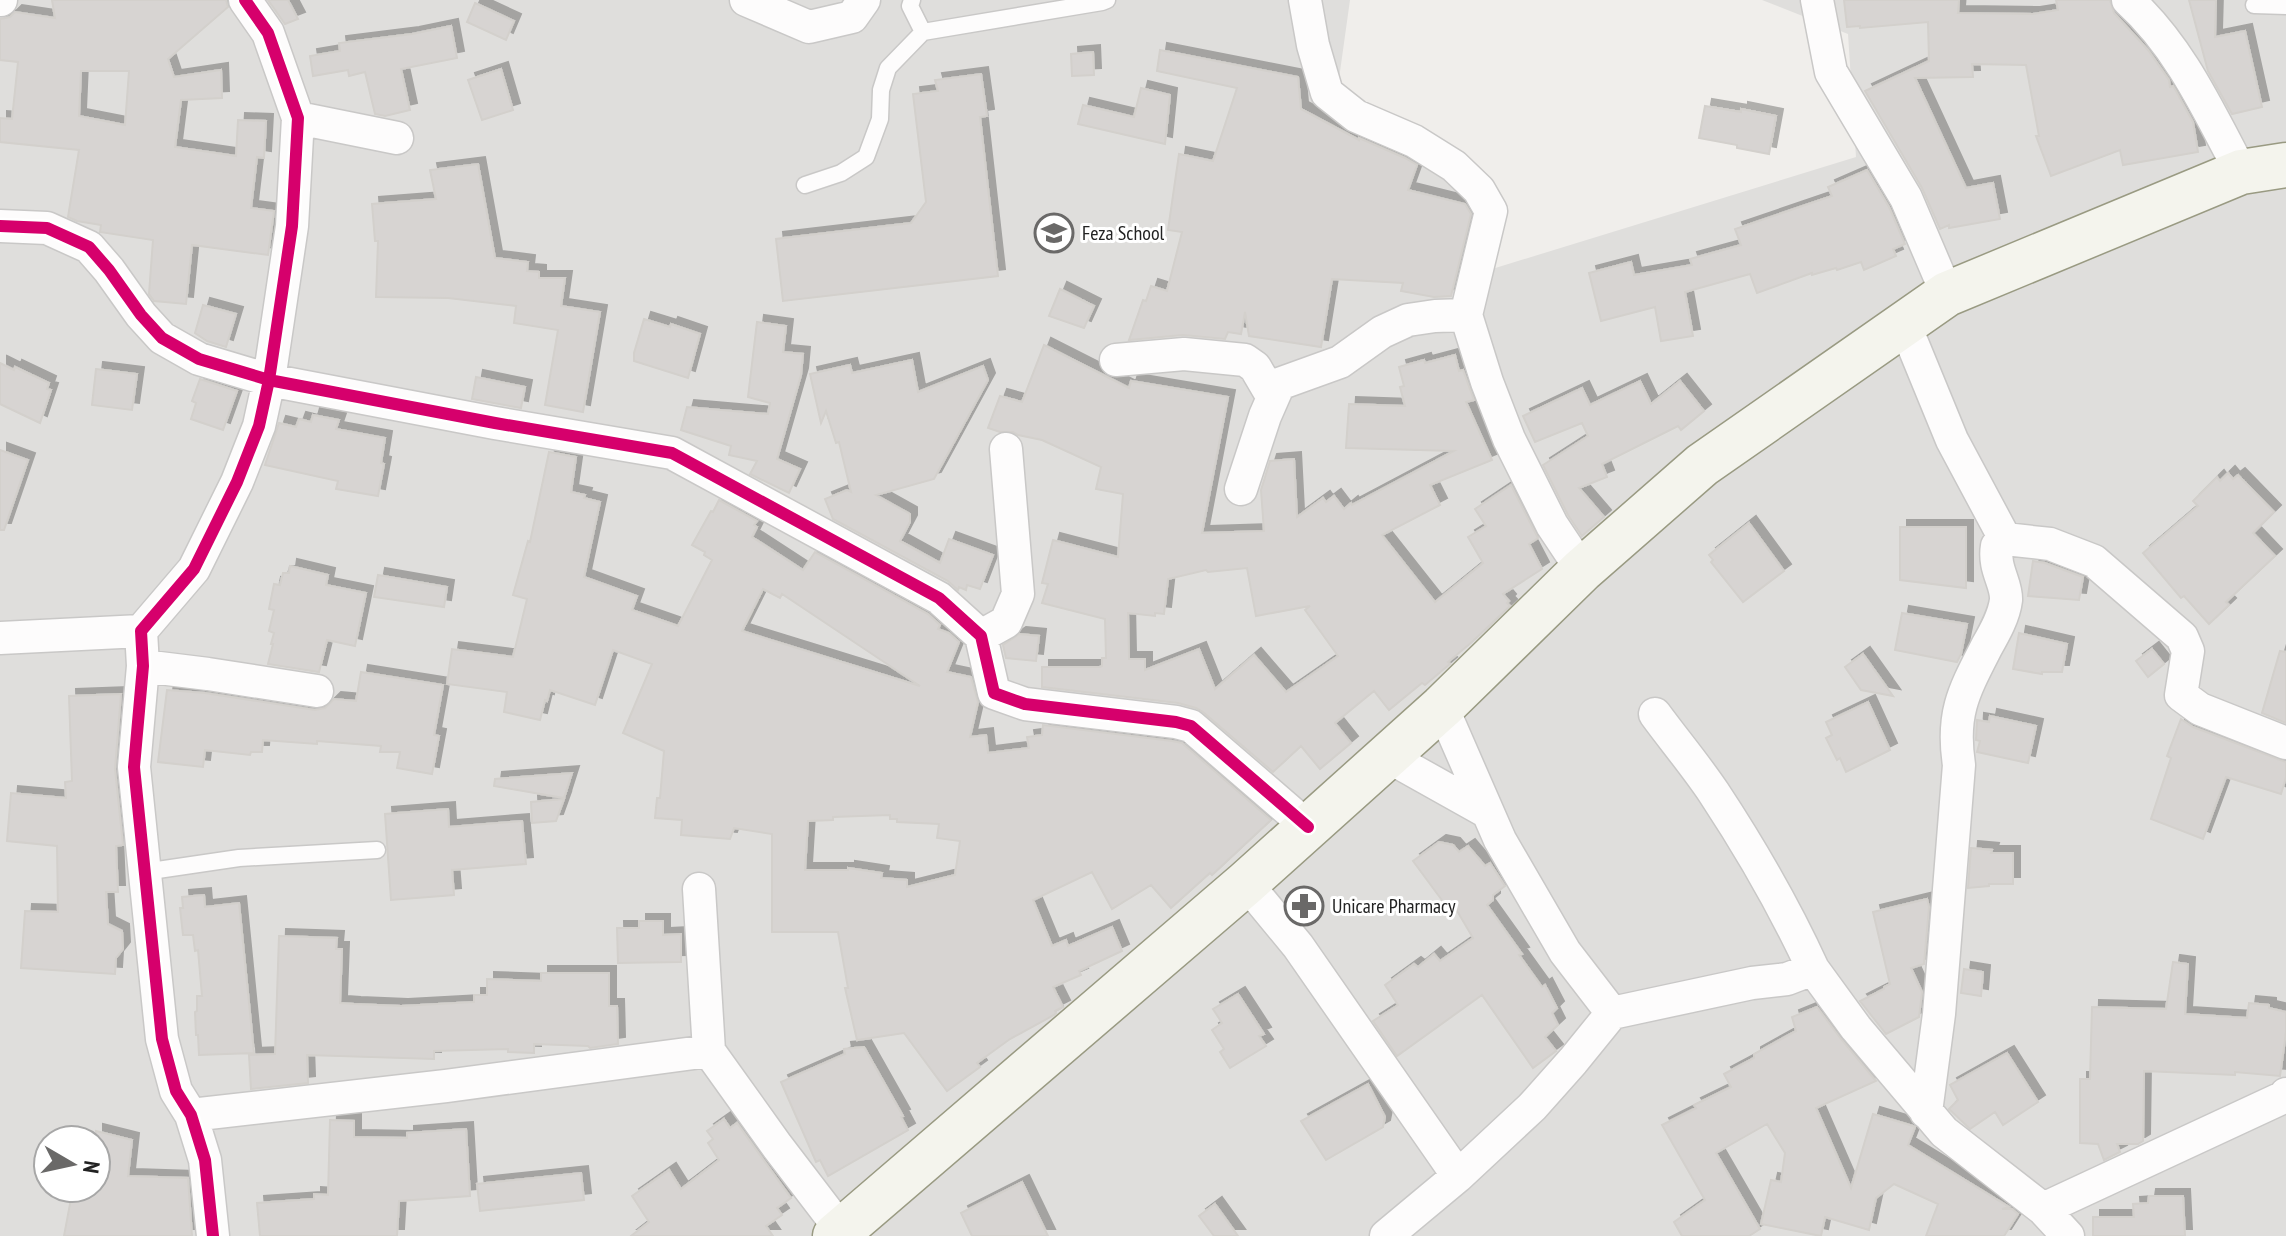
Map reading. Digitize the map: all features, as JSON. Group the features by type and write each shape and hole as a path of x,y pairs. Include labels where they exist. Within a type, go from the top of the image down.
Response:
{"main road":[{"path":"839,1233 1246,883 1442,707 1582,570 1702,465 1947,294 2241,172 2286,165"}],"street":[{"path":"213,1236 205,1160 191,1115 176,1091 162,1039 134,767 143,666 141,631 194,569 237,482 259,426 292,226 298,118 268,33 245,0"},
{"path":"746,0 809,27 852,17 864,0"},
{"path":"1305,0 1313,45 1327,93 1356,116 1414,141 1454,166 1479,190 1491,211 1466,315 1509,439 1552,525 1582,570"},
{"path":"1817,0 1831,72 1906,198 1947,294"},
{"path":"2128,0 2150,20 2180,61 2241,172"},
{"path":"298,118 397,138"},
{"path":"0,226 47,228 89,247 162,338 199,359 269,380 672,453 939,598 981,636 994,693 1025,704 1191,726 1308,827"},
{"path":"1241,489 1272,396 1279,384 1340,362 1382,332 1408,320 1466,315"},
{"path":"1904,323 1952,440 2005,539"},
{"path":"1116,360 1184,354 1245,360 1255,367 1272,396"},
{"path":"981,636 1006,622 1018,594 1006,449"},
{"path":"1926,1112 1939,1014 1958,780 1955,739 1958,715 1969,682 1999,624 2006,597 1994,560 1997,546 2005,539 2050,544 2094,561 2182,637 2188,651 2181,695 2200,709 2286,743"},
{"path":"0,638 141,631"},
{"path":"143,666 317,691"},
{"path":"1442,707 1500,840 1565,952 1612,1013"},
{"path":"1655,714 1713,792 1769,884 1813,969 1856,1028 1944,1132 2043,1209 2068,1236"},
{"path":"1387,756 1487,812"},
{"path":"1246,883 1298,946 1458,1176"},
{"path":"699,889 709,1051 839,1233"},
{"path":"1397,1232 1532,1107 1612,1013 1752,983 1787,979 1813,969"},
{"path":"191,1115 446,1086 709,1051"},
{"path":"2043,1209 2286,1094"}],"lane":[{"path":"912,0 910,6 923,32"},
{"path":"805,185 841,173 866,157 880,119 881,90 888,68 923,32 1107,0"},
{"path":"2254,5 2286,6"},
{"path":"144,872 239,858 377,850"}],"shaded area":[{"path":"0,0 1350,0 1337,93 1470,162 1476,274 1856,157 1848,34 1762,0 2286,0 2286,1236 0,1236"}],"building":[{"path":"52,0 226,0 228,7 168,59 174,77 221,70 222,98 181,100 175,147 236,156 238,120 266,121 264,158 257,157 251,208 274,211 268,255 192,245 186,304 154,301 149,294 153,240 100,232 101,225 68,217 79,150 0,142 0,118 12,119 18,62 0,60 0,19 10,17 15,12 55,18","holes":["81,71 129,71 125,125 79,116"]},
{"path":"268,0 288,0 298,19 285,24"},
{"path":"1844,0 1959,0 1958,13 2033,14 2058,10 2056,0 2110,0 2114,13 2148,50 2169,80 2170,87 2173,86 2176,91 2193,122 2198,152 2123,165 2120,150 2051,176 2036,136 2039,136 2026,65 1972,64 1973,77 1915,78 1966,188 1993,183 2000,219 1949,228 1949,225 1940,229 1922,188 1865,91 1929,61 1928,22 1847,27"},
{"path":"2189,0 2216,0 2215,37 2245,31 2262,107 2232,114 2208,71"},
{"path":"475,3 514,21 506,40 467,22"},
{"path":"451,26 457,58 401,69 410,110 385,116 375,114 365,72 349,76 348,70 313,76 310,56 340,51 339,43"},
{"path":"1160,50 1298,77 1301,109 1359,140 1417,165 1408,190 1465,204 1471,214 1451,296 1434,297 1401,291 1403,283 1332,279 1321,347 1249,336 1245,312 1241,334 1228,332 1225,339 1183,335 1129,340 1151,286 1167,291 1182,232 1168,230 1179,154 1213,161 1237,88 1157,71"},
{"path":"1093,52 1094,75 1072,76 1071,54"},
{"path":"501,69 513,110 482,120 468,80"},
{"path":"981,74 987,116 980,117 998,276 783,301 776,239 911,223 926,202 913,94 938,91 935,80"},
{"path":"1141,88 1170,95 1165,144 1078,124 1083,105 1134,117"},
{"path":"1705,106 1776,116 1769,154 1699,138"},
{"path":"478,164 495,258 528,262 527,271 539,272 539,278 565,278 561,306 600,312 583,412 545,405 558,330 514,323 516,306 448,298 376,297 378,241 375,241 372,204 436,199 430,170"},
{"path":"1867,170 1889,207 1905,244 1893,249 1896,256 1864,270 1861,262 1837,270 1812,273 1757,293 1750,274 1685,292 1693,336 1661,341 1655,307 1601,321 1589,273 1631,262 1634,275 1692,265 1690,259 1741,245 1735,229 1832,196 1828,187"},
{"path":"1060,289 1094,306 1084,328 1049,316"},
{"path":"203,305 236,314 226,347 195,333"},
{"path":"644,319 700,334 688,378 634,361"},
{"path":"757,322 786,326 783,352 803,354 801,375 777,459 800,469 789,493 750,474 757,461 729,455 731,446 681,430 687,407 768,414 770,403 748,397"},
{"path":"1044,345 1129,388 1131,381 1228,397 1202,533 1264,531 1261,490 1270,461 1294,459 1297,517 1323,498 1326,502 1334,496 1344,509 1454,451 1346,448 1349,404 1405,406 1399,367 1455,355 1459,371 1463,370 1474,400 1466,402 1492,460 1430,485 1440,505 1382,535 1435,602 1483,563 1468,537 1486,526 1475,509 1511,485 1538,538 1529,544 1542,569 1503,594 1510,606 1425,685 1422,683 1389,710 1374,691 1335,723 1351,743 1320,769 1301,746 1273,772 1196,708 1178,703 1042,687 1042,667 1100,667 1102,658 1106,658 1105,619 1042,603 1048,584 1042,583 1053,540 1118,557 1123,494 1096,489 1101,467 1042,440 988,428 1000,396 1022,402","holes":["1247,568 1256,616 1310,606 1305,610 1338,656 1286,692 1254,655 1215,689 1199,649 1145,670 1145,659 1129,659 1128,613 1164,614 1168,579 1206,570"]},
{"path":"912,360 918,392 983,366 988,380 934,479 876,495 910,514 910,522 900,541 940,563 949,539 993,555 980,589 967,585 966,590 959,587 958,590 948,581 833,519 825,499 847,490 851,492 839,442 836,443 826,411 821,423 810,374 850,365 852,373"},
{"path":"0,363 49,383 47,389 51,390 40,423 0,404"},
{"path":"96,369 137,374 132,410 92,405"},
{"path":"476,377 525,387 521,408 472,399"},
{"path":"200,379 237,391 223,430 191,419 196,403 192,401"},
{"path":"1640,381 1651,404 1680,381 1704,411 1681,430 1678,426 1602,464 1607,477 1579,488 1604,517 1582,536 1543,465 1588,436 1582,423 1535,442 1523,416 1582,388 1590,405"},
{"path":"313,415 339,420 336,429 385,438 378,496 336,489 338,481 265,465 279,423 296,427 299,419 311,422"},
{"path":"0,450 28,460 4,530 0,530"},
{"path":"549,452 576,457 571,492 600,502 584,577 637,596 632,610 678,626 712,560 692,545 719,500 757,521 752,537 803,570 815,552 928,614 940,625 938,629 959,642 947,672 971,677 978,702 970,737 986,735 988,753 1029,748 1027,737 1042,735 1043,725 1182,743 1271,820 1171,908 1151,885 1112,909 1092,872 1033,900 1052,946 1066,940 1068,946 1112,927 1122,951 1053,987 1063,1007 1010,1039 977,1063 980,1067 947,1091 904,1033 857,1040 845,988 848,988 838,932 772,932 772,834 734,828 730,839 681,835 682,820 655,818 664,751 623,733 652,664 613,650 595,705 550,690 540,720 504,712 507,692 447,684 452,649 513,657 527,599 513,595 530,542","holes":["763,589 780,598 782,594 920,686 742,631","890,815 890,819 897,819 897,822 939,824 937,838 960,841 955,875 907,887 907,880 881,878 882,873 848,868 805,870 808,821"]},
{"path":"2228,473 2233,479 2238,475 2274,512 2253,533 2275,556 2226,602 2229,605 2209,624 2184,596 2181,598 2143,553 2198,506 2193,501 2217,477 2220,481"},
{"path":"1749,523 1784,571 1743,602 1711,562 1713,560 1709,555"},
{"path":"1900,527 1966,527 1966,588 1900,580"},
{"path":"2033,561 2083,577 2079,600 2028,596"},
{"path":"290,566 328,575 326,585 366,593 355,646 327,640 319,672 268,664 274,633 269,631 274,610 269,609 274,584 280,585 283,573 289,573"},
{"path":"378,575 447,587 444,607 374,597"},
{"path":"1902,613 1967,624 1957,662 1895,650"},
{"path":"2019,633 2067,644 2062,672 2042,674 2013,669"},
{"path":"1019,634 1039,636 1036,661 1006,658 1003,645"},
{"path":"2152,649 2164,664 2148,677 2136,661"},
{"path":"2280,651 2286,652 2286,723 2262,713"},
{"path":"1863,654 1893,696 1861,690 1845,667"},
{"path":"361,672 443,685 434,735 439,736 432,774 397,768 400,752 380,752 381,746 317,741 317,744 263,740 262,752 251,752 250,755 205,750 203,767 158,762 167,690 315,710 325,708 334,699 356,701"},
{"path":"121,694 115,769 123,845 116,846 118,892 106,892 108,924 122,931 123,949 116,958 115,974 21,968 25,911 58,912 57,846 7,841 11,793 66,798 65,782 72,781 69,696"},
{"path":"1868,702 1890,750 1846,772 1826,738 1832,735 1826,722"},
{"path":"1990,716 2036,726 2028,763 1977,752 1980,741 1976,740 1977,720 1989,722"},
{"path":"2181,719 2193,727 2286,762 2281,794 2226,777 2203,839 2151,819 2171,758 2167,756"},
{"path":"572,773 564,798 494,786 495,779"},
{"path":"564,799 556,821 532,823 531,802"},
{"path":"448,809 449,827 522,821 526,864 452,870 454,895 391,900 385,814"},
{"path":"1439,842 1453,845 1459,852 1468,846 1485,866 1490,863 1505,886 1493,895 1493,900 1487,905 1542,987 1545,985 1557,1008 1552,1013 1558,1025 1545,1037 1556,1051 1533,1068 1482,995 1397,1056 1373,1021 1398,1005 1385,985 1414,964 1418,967 1434,954 1440,961 1473,938 1453,904 1447,907 1413,861"},
{"path":"1971,848 1992,850 1991,853 2013,853 2013,884 1968,888"},
{"path":"204,895 205,907 239,903 254,1053 199,1055 195,1012 197,996 202,996 198,950 195,951 193,935 183,935 180,908 183,908 182,897"},
{"path":"1927,899 1924,964 1911,968 1922,992 1919,1017 1886,1034 1860,1001 1890,984 1873,912"},
{"path":"639,921 663,921 663,935 681,934 681,962 618,963 617,928 639,928"},
{"path":"279,936 337,938 336,949 342,949 340,1003 401,1006 474,1002 474,995 487,995 487,979 541,981 541,973 609,973 609,1006 617,1006 618,1044 590,1048 534,1044 534,1053 508,1052 508,1049 434,1051 434,1059 307,1055 308,1083 251,1089 249,1055 275,1054"},
{"path":"2173,962 2188,964 2185,1014 2247,1018 2249,1003 2269,1005 2269,1008 2286,1012 2280,1076 2144,1071 2143,1141 2138,1144 2117,1144 2120,1152 2104,1160 2098,1144 2080,1143 2080,1079 2090,1079 2092,1007 2166,1009"},
{"path":"1964,969 1983,972 1981,996 1961,993"},
{"path":"1238,994 1264,1034 1259,1036 1266,1046 1230,1068 1220,1052 1224,1049 1212,1030 1222,1023 1213,1009"},
{"path":"1817,1007 1876,1081 1816,1108 1851,1188 1873,1114 1913,1126 1908,1145 2009,1207 2002,1209 2012,1209 2018,1214 2004,1236 1926,1236 1938,1204 1894,1184 1876,1198 1869,1230 1825,1217 1821,1236 1761,1224 1771,1180 1781,1182 1785,1153 1767,1124 1716,1153 1760,1229 1749,1236 1682,1236 1674,1222 1705,1200 1662,1125 1731,1087 1724,1074 1796,1031 1792,1017"},
{"path":"864,1047 908,1130 828,1176 820,1160 816,1162 781,1082 845,1054 844,1049"},
{"path":"2007,1053 2038,1102 2003,1125 1995,1112 1970,1129 1949,1109 1958,1100 1950,1085"},
{"path":"1368,1084 1385,1117 1383,1127 1326,1160 1301,1121"},
{"path":"724,1119 730,1128 737,1123 791,1198 777,1208 782,1215 766,1226 773,1236 631,1236 649,1222 632,1196 669,1170 681,1189 719,1160 708,1143 713,1139 707,1131"},
{"path":"330,1120 354,1121 354,1137 407,1138 407,1133 466,1129 470,1196 399,1201 397,1236 260,1236 257,1203 314,1199 314,1194 328,1195"},
{"path":"112,1135 132,1140 128,1176 188,1178 192,1236 64,1236 70,1204 112,1204"},
{"path":"581,1173 584,1200 480,1211 477,1184"},
{"path":"1022,1182 1048,1236 972,1236 961,1213"},
{"path":"2149,1196 2183,1196 2185,1236 2093,1236 2093,1217 2134,1217 2133,1204 2148,1203"},
{"path":"1215,1204 1238,1236 1214,1236 1199,1216"}],"cycle path":[{"path":"213,1236 205,1160 191,1115 176,1091 162,1039 134,767 143,666 141,631 194,569 237,482 259,426 292,226 298,118 268,33 245,0"},
{"path":"0,226 47,228 89,247 162,338 199,359 269,380 672,453 939,598 981,636 994,693 1025,704 1191,726 1308,827"}],"place":[{"name":"Feza School","path":"1054,233"},
{"name":"Unicare Pharmacy","path":"1304,906"}]}
